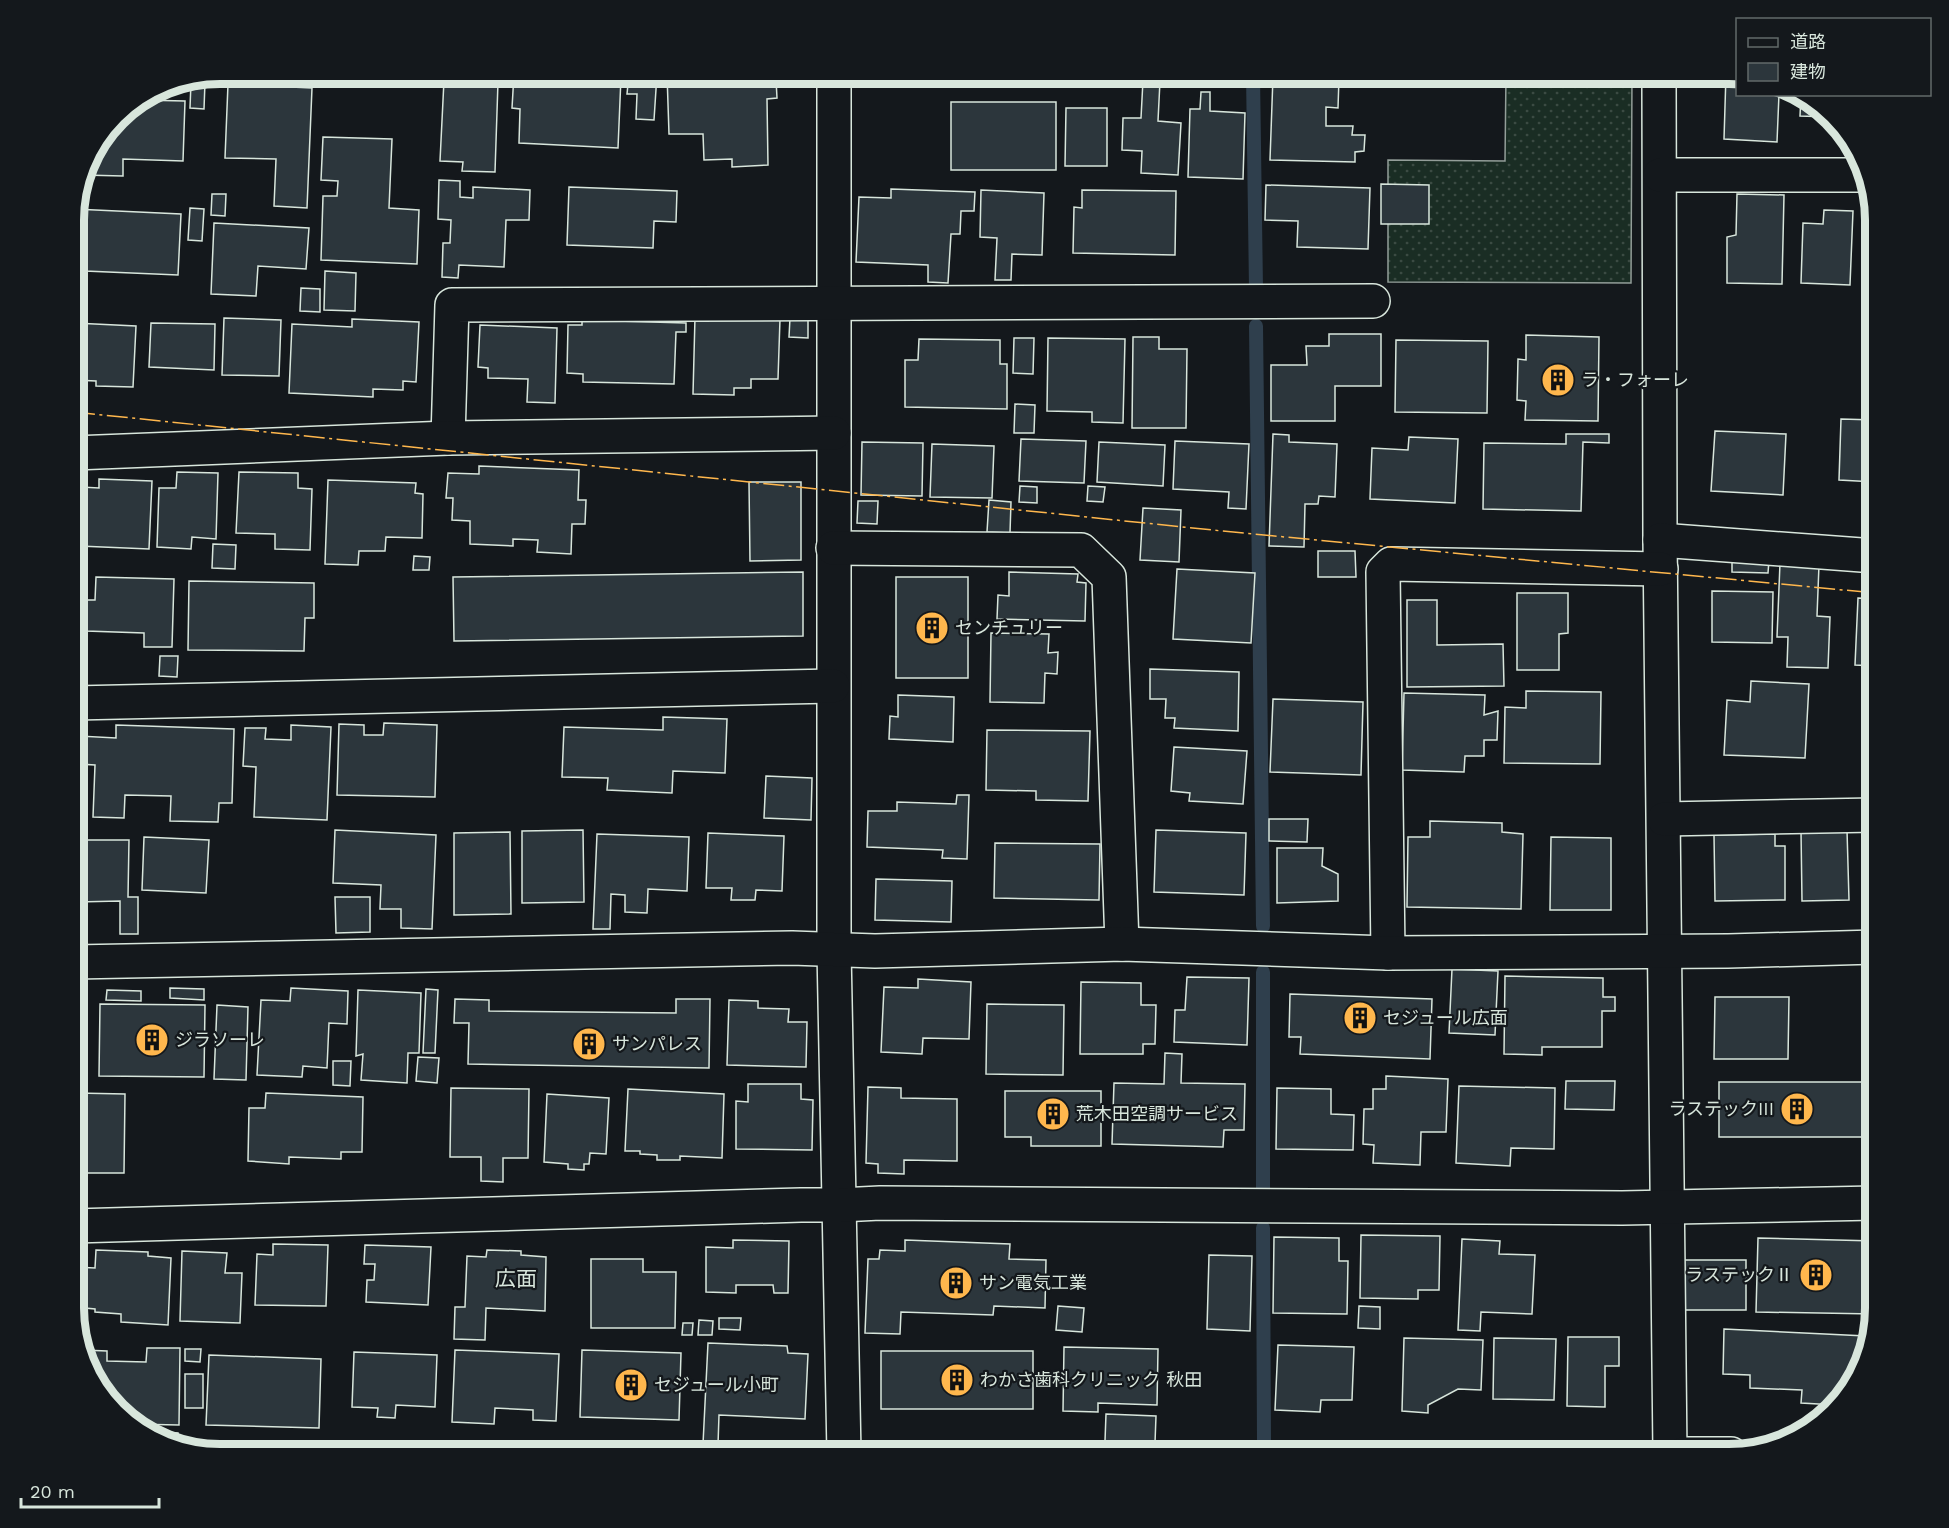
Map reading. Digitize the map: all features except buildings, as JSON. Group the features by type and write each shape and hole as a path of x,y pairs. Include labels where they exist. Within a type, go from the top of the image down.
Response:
{"street":[{"path":"834,84 834,950 844,1444"},
{"path":"1659,84 1660,554 1670,1444"},
{"path":"1660,175 1858,175"},
{"path":"448,438 452,305 1373,301"},
{"path":"84,453 448,438 834,433"},
{"path":"833,548 1081,550 1109,577 1122,944"},
{"path":"1388,953 1383,572 1391,564 1660,554 1865,556"},
{"path":"84,703 833,686"},
{"path":"1664,819 1865,815"},
{"path":"84,962 792,948 875,951 1122,944 1388,953 1728,951 1865,947"},
{"path":"84,1226 880,1203 1668,1208 1865,1203"}],"green space":[{"path":"1506,84 1632,84 1631,283 1388,282 1388,160 1505,161"}],"waterway":[{"path":"1253,84 1256,289"},
{"path":"1256,326 1263,926"},
{"path":"1263,972 1263,1189"},
{"path":"1263,1228 1264,1442"}],"power":[{"path":"84,413 1222,531 1865,592"}],"place":[{"name":"ラ・フォーレ","path":"1558,380"},
{"name":"センチュリー","path":"932,628"},
{"name":"セジュール広面","path":"1360,1018"},
{"name":"ジラソーレ","path":"152,1040"},
{"name":"サンパレス","path":"589,1044"},
{"name":"ラステックIII","path":"1797,1109"},
{"name":"荒木田空調サービス","path":"1053,1114"},
{"name":"ラステックⅡ","path":"1816,1275"},
{"name":"サン電気工業","path":"956,1283"},
{"name":"わかさ歯科クリニック 秋田","path":"957,1380"},
{"name":"セジュール小町","path":"631,1385"}],"district":[{"name":"広面","path":"516,1279"}]}
